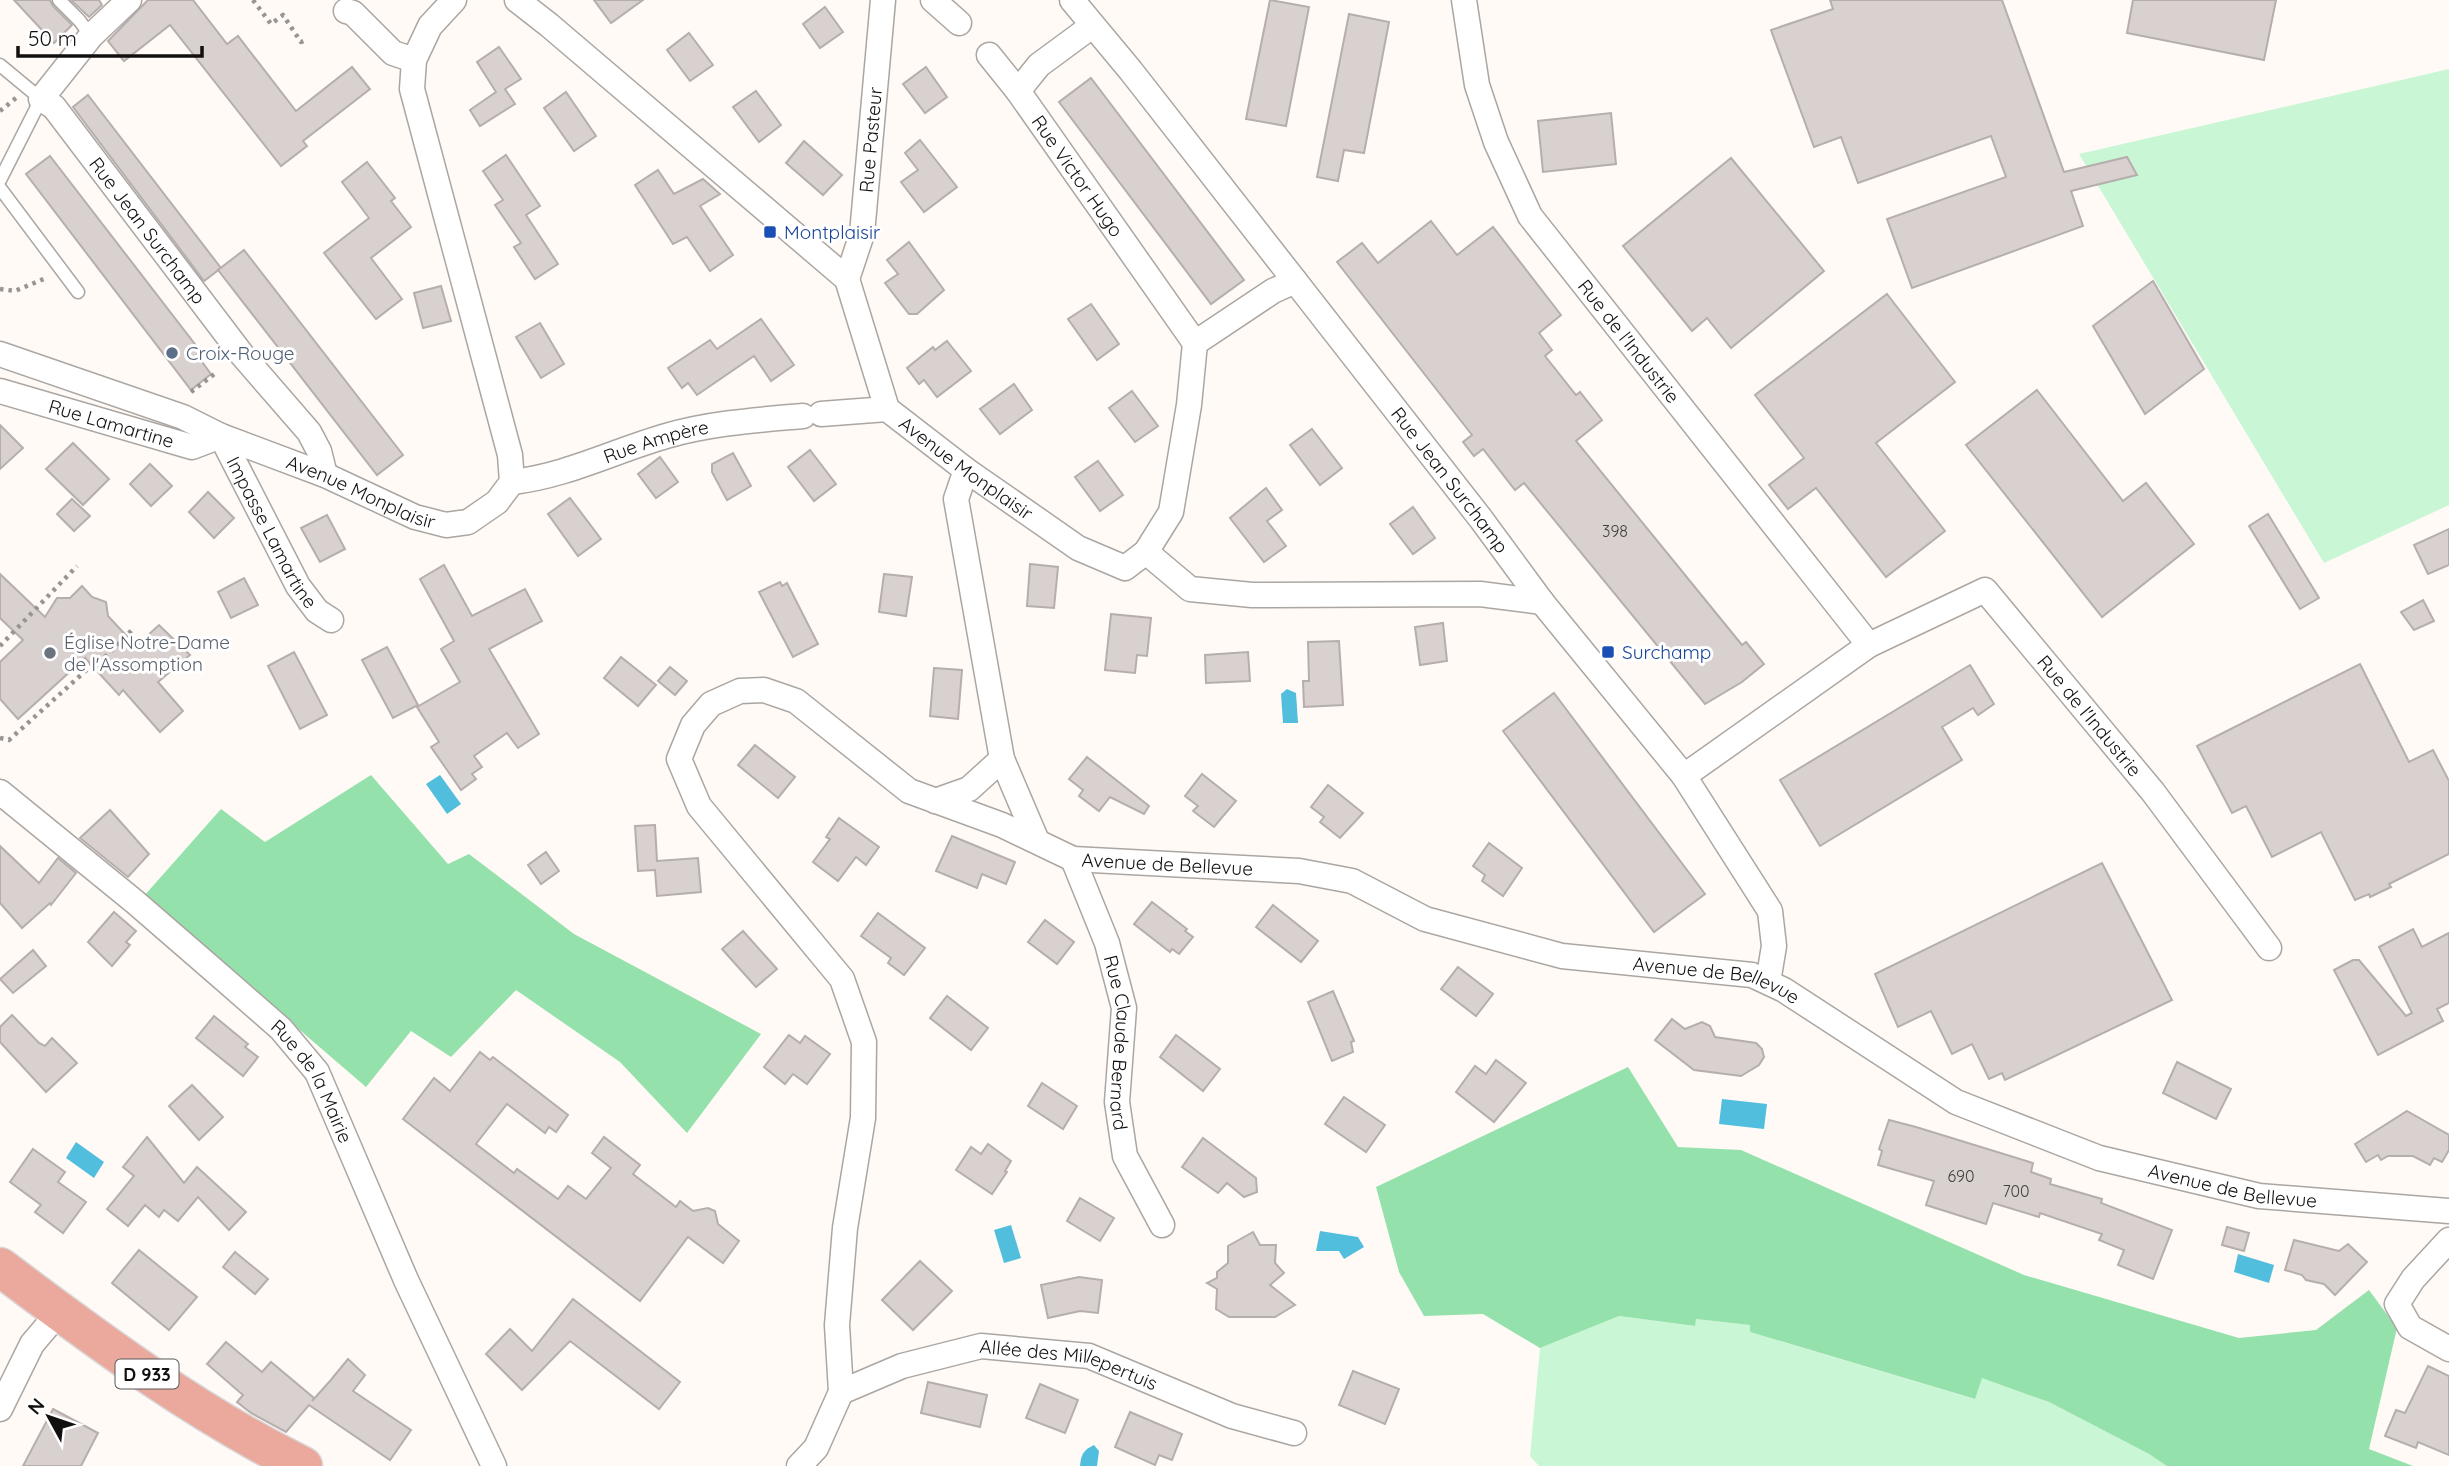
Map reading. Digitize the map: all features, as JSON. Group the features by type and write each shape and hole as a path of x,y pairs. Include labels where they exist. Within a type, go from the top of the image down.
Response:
{"main road":[{"name":"D 933","path":"0,1267 54,1318 189,1422 272,1466"},
{"name":"D 933","path":"0,1287 176,1395 303,1466"}],"street":[{"path":"41,99 91,36 129,0"},
{"path":"454,0 430,26 414,60 412,89 509,449 512,482"},
{"path":"517,0 847,279"},
{"name":"Rue Pasteur","path":"847,279 862,233 883,0"},
{"path":"933,0 959,23"},
{"name":"Rue Jean Surchamp","path":"1072,0 1131,71 1481,519 1542,602 1684,776 1770,911 1774,946 1768,982"},
{"name":"Rue de l'Industrie","path":"1464,0 1477,85 1496,142 1530,216 1869,645"},
{"path":"346,11 353,13 393,53 414,60"},
{"path":"989,55 1018,91 1039,65 1092,26"},
{"name":"Rue Victor Hugo","path":"1018,91 1195,343"},
{"name":"Rue Jean Surchamp","path":"41,99 54,107 243,356 309,432 319,451 325,475"},
{"name":"Avenue Monplaisir","path":"847,279 887,409 966,470 1078,548 1125,568 1146,552"},
{"path":"1295,281 1273,291 1195,343 1191,362 1189,405 1171,512 1146,552 1190,589 1252,595 1480,594 1542,602"},
{"name":"Avenue Monplaisir","path":"0,354 183,417 221,436 325,475 415,517 446,524 468,522 497,502 512,482"},
{"name":"Rue Lamartine","path":"0,391 192,447 221,436"},
{"name":"Rue Ampère","path":"512,482 542,478 665,436 716,424 887,409"},
{"name":"Impasse Lamartine","path":"221,436 298,586 317,611 331,620"},
{"path":"966,470 957,499 1002,759 1037,841"},
{"name":"Rue de l'Industrie","path":"1684,776 1869,645 1985,590 2153,792 2269,948"},
{"name":"Avenue de Bellevue","path":"799,1466 816,1448 841,1392 837,1325 845,1228 863,1118 864,1042 842,979 699,806 679,759 693,725 710,704 740,691 764,690 796,701 909,791 1002,825 1073,859 1299,871 1352,881 1425,919 1562,956 1752,975 1784,990 1956,1102 2099,1158 2259,1196 2449,1211"},
{"path":"935,801 969,789 1002,759"},
{"name":"Rue de la Mairie","path":"0,792 135,902 281,1029 317,1072 406,1280 494,1466"},
{"name":"Rue Claude Bernard","path":"1073,859 1107,943 1124,1008 1117,1102 1125,1156 1162,1225"},
{"path":"2449,1240 2413,1279 2396,1304 2410,1327 2449,1349"},
{"path":"0,1409 32,1344 54,1318"},
{"name":"Allée des Millepertuis","path":"841,1392 902,1366 981,1346 1089,1356 1233,1416 1294,1433"}],"lane":[{"path":"58,0 91,36"},
{"path":"0,65 41,99 0,180"},
{"path":"0,188 78,292"}],"path":[{"path":"253,0 271,24 283,15 301,42 306,40"},
{"path":"0,289 15,290 62,271"},
{"path":"191,392 217,372"},
{"path":"0,646 77,566"},
{"path":"0,738 9,740 90,666 104,658 134,628"}],"green space":[{"path":"2449,69 2449,505 2324,563 2079,154"},
{"path":"371,775 448,864 469,854 574,934 761,1034 687,1133 620,1062 516,990 451,1057 411,1031 366,1087 144,896 221,809 265,842"},
{"path":"1628,1067 1678,1147 1741,1150 2024,1275 2239,1338 2316,1330 2369,1290 2397,1328 2369,1449 2413,1466 2167,1466 2049,1402 1982,1378 1975,1399 1750,1332 1750,1325 1696,1319 1695,1326 1619,1316 1540,1348 1483,1314 1424,1316 1399,1272 1376,1187"},
{"path":"1619,1316 1694,1326 1696,1319 1750,1325 1750,1332 1974,1399 1982,1377 2049,1402 2167,1466 1539,1466 1530,1456 1540,1348"}],"water":[{"path":"1287,689 1296,693 1298,723 1283,723 1281,694"},
{"path":"440,775 461,804 447,814 426,784"},
{"path":"1722,1099 1767,1104 1764,1129 1719,1124"},
{"path":"76,1142 104,1162 94,1178 66,1158"},
{"path":"1011,1225 1021,1258 1004,1263 994,1230"},
{"path":"1320,1231 1358,1237 1364,1247 1344,1259 1339,1251 1316,1251"},
{"path":"2238,1254 2274,1265 2269,1283 2234,1272"},
{"path":"1094,1445 1099,1451 1097,1466 1080,1466 1083,1453"}],"building":[{"path":"14,0 50,0 72,25 54,43"},
{"path":"71,0 99,0 102,5 89,17"},
{"path":"148,0 193,0 227,44 238,36 296,111 352,67 370,89 303,141 307,146 281,166 170,25 124,61 108,41"},
{"path":"594,0 643,0 611,23"},
{"path":"1270,0 1309,7 1286,126 1246,119"},
{"path":"1830,0 2002,0 2064,172 2127,157 2137,175 2071,191 2083,226 1912,288 1887,219 2006,177 1991,136 1858,183 1841,137 1814,147 1771,30 1833,9"},
{"path":"2133,0 2276,0 2264,60 2127,33"},
{"path":"825,7 843,32 820,48 803,24"},
{"path":"1349,14 1389,22 1364,153 1344,150 1338,181 1317,177"},
{"path":"689,33 713,65 690,81 667,50"},
{"path":"499,47 521,79 505,89 515,104 480,126 470,110 496,92 477,62"},
{"path":"926,67 947,97 925,113 903,84"},
{"path":"1091,78 1244,280 1211,304 1059,102"},
{"path":"756,91 781,125 759,142 733,107"},
{"path":"566,92 596,136 574,151 544,108"},
{"path":"88,95 221,268 204,281 73,107"},
{"path":"1611,113 1616,164 1543,172 1538,121"},
{"path":"920,140 957,187 924,212 901,182 918,170 905,153"},
{"path":"804,141 842,175 823,195 786,163"},
{"path":"506,155 540,206 526,215 558,264 535,279 514,247 521,243 495,205 503,200 483,171"},
{"path":"50,156 201,352 197,355 211,374 191,390 26,174"},
{"path":"1731,158 1824,271 1731,348 1707,318 1692,331 1623,246"},
{"path":"367,162 395,198 391,201 411,227 371,258 402,299 376,319 324,253 369,218 342,182"},
{"path":"658,170 674,194 703,179 720,194 700,206 733,255 710,271 687,237 673,244 635,185"},
{"path":"1431,221 1457,255 1493,227 1561,315 1539,333 1552,350 1545,356 1576,395 1580,392 1602,420 1576,441 1742,645 1746,642 1764,664 1742,682 1705,704 1524,483 1515,490 1483,449 1474,456 1463,442 1472,435 1337,262 1362,243 1378,263"},
{"path":"909,242 944,290 917,314 909,314 885,283 898,274 887,260"},
{"path":"244,250 403,455 377,475 218,270"},
{"path":"2153,281 2204,369 2145,414 2093,326"},
{"path":"441,286 451,321 423,328 414,293"},
{"path":"1887,294 1955,382 1876,443 1945,531 1886,577 1816,488 1788,509 1769,485 1804,458 1755,395"},
{"path":"1091,304 1119,344 1097,360 1068,319"},
{"path":"761,319 794,365 771,381 754,356 697,395 688,383 682,388 668,368 710,340 717,349"},
{"path":"540,323 564,364 541,378 516,337"},
{"path":"947,341 971,371 937,397 924,380 919,384 907,368 933,347 935,350"},
{"path":"1014,384 1032,410 1000,434 980,409"},
{"path":"2037,390 2123,501 2146,483 2194,544 2102,617 1966,445"},
{"path":"1132,391 1158,426 1135,442 1109,408"},
{"path":"0,425 23,448 0,469"},
{"path":"1312,429 1342,468 1320,485 1290,445"},
{"path":"73,443 109,479 83,505 46,469"},
{"path":"810,450 836,484 814,501 788,467"},
{"path":"733,453 751,486 727,500 712,472 712,464"},
{"path":"660,457 678,482 656,498 638,474"},
{"path":"1098,461 1123,495 1100,511 1075,477"},
{"path":"150,464 172,486 151,506 130,484"},
{"path":"1266,488 1282,510 1267,521 1286,546 1264,562 1230,518"},
{"path":"208,492 234,518 214,538 189,512"},
{"path":"570,498 601,539 578,556 548,514"},
{"path":"72,499 90,516 74,531 57,514"},
{"path":"1413,507 1435,538 1413,554 1390,524"},
{"path":"2268,514 2319,598 2300,609 2249,526"},
{"path":"327,515 345,549 320,562 301,528"},
{"path":"2449,529 2449,565 2428,574 2414,545"},
{"path":"1030,564 1058,567 1054,608 1027,606"},
{"path":"444,565 472,616 525,589 542,621 489,649 539,734 518,748 507,733 474,756 482,767 472,774 476,779 461,790 431,747 439,742 417,707 460,682 441,649 454,641 420,579"},
{"path":"0,574 45,617 57,598 70,598 82,586 92,597 106,602 108,616 136,646 159,625 190,655 158,682 183,711 160,732 123,690 119,695 85,658 18,719 0,699 0,662 23,640 0,618"},
{"path":"884,574 912,577 906,616 879,612"},
{"path":"244,578 258,605 231,618 218,592"},
{"path":"780,582 782,586 787,583 818,644 793,657 759,592"},
{"path":"2423,600 2434,621 2414,630 2401,612"},
{"path":"1111,614 1151,618 1147,656 1137,655 1135,673 1105,670"},
{"path":"1443,623 1447,661 1420,665 1415,627"},
{"path":"1339,641 1343,705 1304,707 1303,681 1309,681 1308,642"},
{"path":"387,647 418,705 393,718 362,660"},
{"path":"294,652 327,715 300,729 268,666"},
{"path":"1248,652 1250,681 1206,683 1205,655"},
{"path":"621,657 656,685 638,706 604,678"},
{"path":"2360,664 2409,762 2433,750 2449,781 2449,854 2389,884 2391,887 2370,897 2369,894 2355,900 2321,832 2272,857 2246,806 2232,813 2197,746"},
{"path":"1970,665 1994,704 1978,715 1973,708 1942,727 1962,760 1820,846 1780,780"},
{"path":"670,667 687,681 675,695 658,681"},
{"path":"934,668 962,670 958,719 930,716"},
{"path":"1554,693 1705,894 1654,932 1503,731"},
{"path":"755,745 795,777 778,798 738,765"},
{"path":"1087,757 1149,806 1144,814 1110,797 1099,811 1079,796 1083,790 1069,779"},
{"path":"1202,774 1236,801 1214,827 1193,811 1198,806 1185,796"},
{"path":"1328,785 1363,813 1340,838 1320,822 1324,817 1311,807"},
{"path":"110,810 149,854 128,877 80,838"},
{"path":"839,818 879,847 866,865 856,857 838,881 813,862 830,839 826,837"},
{"path":"655,825 657,861 698,858 701,892 657,896 655,870 638,871 635,826"},
{"path":"952,836 1015,862 1006,884 982,874 977,888 936,871"},
{"path":"1489,843 1522,868 1503,896 1482,881 1485,875 1473,866"},
{"path":"0,846 39,883 58,858 76,873 51,905 50,903 22,928 0,903"},
{"path":"546,852 559,871 541,884 528,865"},
{"path":"2102,863 2172,1000 2005,1080 2002,1073 1989,1079 1972,1044 1952,1054 1931,1011 1898,1027 1875,974"},
{"path":"1152,902 1187,929 1185,931 1193,937 1179,954 1172,949 1170,952 1134,924"},
{"path":"1273,905 1318,941 1301,962 1256,927"},
{"path":"114,912 136,931 126,942 130,945 112,966 88,942"},
{"path":"878,913 925,948 904,975 888,963 891,958 861,936"},
{"path":"1045,920 1074,942 1057,964 1028,942"},
{"path":"2413,929 2422,947 2449,933 2449,1003 2437,1009 2443,1021 2378,1055 2334,970 2353,960 2359,960 2406,1016 2412,1013 2379,947"},
{"path":"743,931 777,969 756,987 722,949"},
{"path":"33,950 46,966 13,993 0,979"},
{"path":"1458,967 1493,994 1476,1016 1441,989"},
{"path":"1333,991 1354,1041 1351,1042 1353,1052 1332,1061 1308,1002"},
{"path":"947,996 988,1028 971,1050 930,1018"},
{"path":"12,1015 39,1043 45,1046 52,1038 77,1063 46,1092 0,1042 0,1027"},
{"path":"214,1016 248,1044 245,1047 258,1057 243,1076 196,1038"},
{"path":"1672,1019 1685,1029 1702,1022 1710,1026 1715,1037 1756,1043 1762,1049 1764,1057 1759,1065 1741,1076 1694,1070 1655,1040"},
{"path":"789,1035 800,1043 805,1036 830,1054 807,1084 793,1074 785,1084 764,1067"},
{"path":"1176,1035 1220,1069 1203,1091 1160,1057"},
{"path":"480,1052 490,1060 493,1057 568,1115 556,1132 549,1127 545,1133 507,1104 476,1144 514,1173 517,1169 558,1199 568,1186 586,1199 611,1168 592,1153 604,1137 640,1165 633,1174 676,1207 680,1201 693,1211 708,1208 715,1211 718,1224 739,1241 723,1263 688,1237 640,1301 403,1119 434,1078 450,1091"},
{"path":"1496,1060 1526,1083 1494,1122 1456,1092 1475,1066 1486,1074"},
{"path":"2177,1062 2231,1089 2216,1119 2163,1093"},
{"path":"1042,1083 1077,1106 1063,1129 1028,1106"},
{"path":"192,1085 223,1117 199,1140 169,1106"},
{"path":"1344,1097 1385,1125 1366,1152 1325,1124"},
{"path":"2407,1111 2449,1135 2449,1150 2442,1162 2434,1158 2430,1165 2413,1156 2388,1156 2381,1160 2378,1155 2366,1162 2355,1144"},
{"path":"1889,1120 2033,1163 2031,1172 2051,1179 2050,1184 2102,1199 2101,1203 2172,1230 2153,1279 2118,1265 2124,1250 2099,1240 2102,1234 2040,1213 2039,1217 1993,1203 1986,1224 1926,1205 1934,1181 1878,1165 1882,1151 1879,1149"},
{"path":"147,1137 184,1183 197,1167 246,1212 229,1230 198,1197 178,1221 164,1210 159,1217 145,1205 128,1226 107,1209 134,1176 123,1167"},
{"path":"1203,1138 1256,1178 1257,1192 1244,1197 1227,1183 1218,1193 1182,1167"},
{"path":"988,1144 1011,1161 992,1194 956,1170 971,1147 981,1154"},
{"path":"33,1149 65,1172 58,1182 86,1202 63,1233 35,1212 41,1205 10,1182"},
{"path":"1080,1198 1114,1218 1100,1241 1067,1221"},
{"path":"2227,1227 2249,1233 2244,1251 2222,1245"},
{"path":"1253,1232 1260,1245 1276,1245 1275,1263 1284,1273 1270,1285 1295,1305 1275,1317 1229,1317 1216,1309 1217,1289 1207,1283 1217,1278 1217,1272 1228,1263 1228,1246"},
{"path":"2294,1240 2339,1251 2348,1244 2367,1262 2335,1295 2324,1284 2306,1280 2302,1275 2285,1270"},
{"path":"139,1250 197,1297 169,1330 112,1283"},
{"path":"235,1252 268,1279 255,1294 223,1267"},
{"path":"920,1261 952,1291 913,1330 882,1300"},
{"path":"1079,1277 1102,1280 1098,1313 1080,1311 1048,1318 1041,1285"},
{"path":"573,1299 680,1382 659,1409 570,1341 522,1390 486,1354 510,1329 532,1351"},
{"path":"226,1342 262,1372 271,1362 314,1398 312,1401 348,1359 365,1375 353,1391 411,1430 390,1460 309,1405 286,1432 237,1402 243,1395 207,1364"},
{"path":"2428,1366 2449,1376 2449,1455 2418,1442 2416,1448 2385,1436 2396,1410 2405,1413"},
{"path":"1353,1371 1399,1389 1385,1424 1339,1405"},
{"path":"928,1382 987,1395 980,1427 921,1413"},
{"path":"1040,1384 1078,1400 1065,1433 1026,1418"},
{"path":"53,1409 98,1433 81,1466 23,1466"},
{"path":"1130,1412 1182,1434 1172,1460 1159,1455 1155,1465 1115,1447"}],"place":[{"name":"Montplaisir","path":"770,232"},
{"name":"Croix-Rouge","path":"172,353"},
{"name":"Surchamp","path":"1608,652"},
{"name":"Église Notre-Dame de l'Assomption","path":"50,653"}]}
